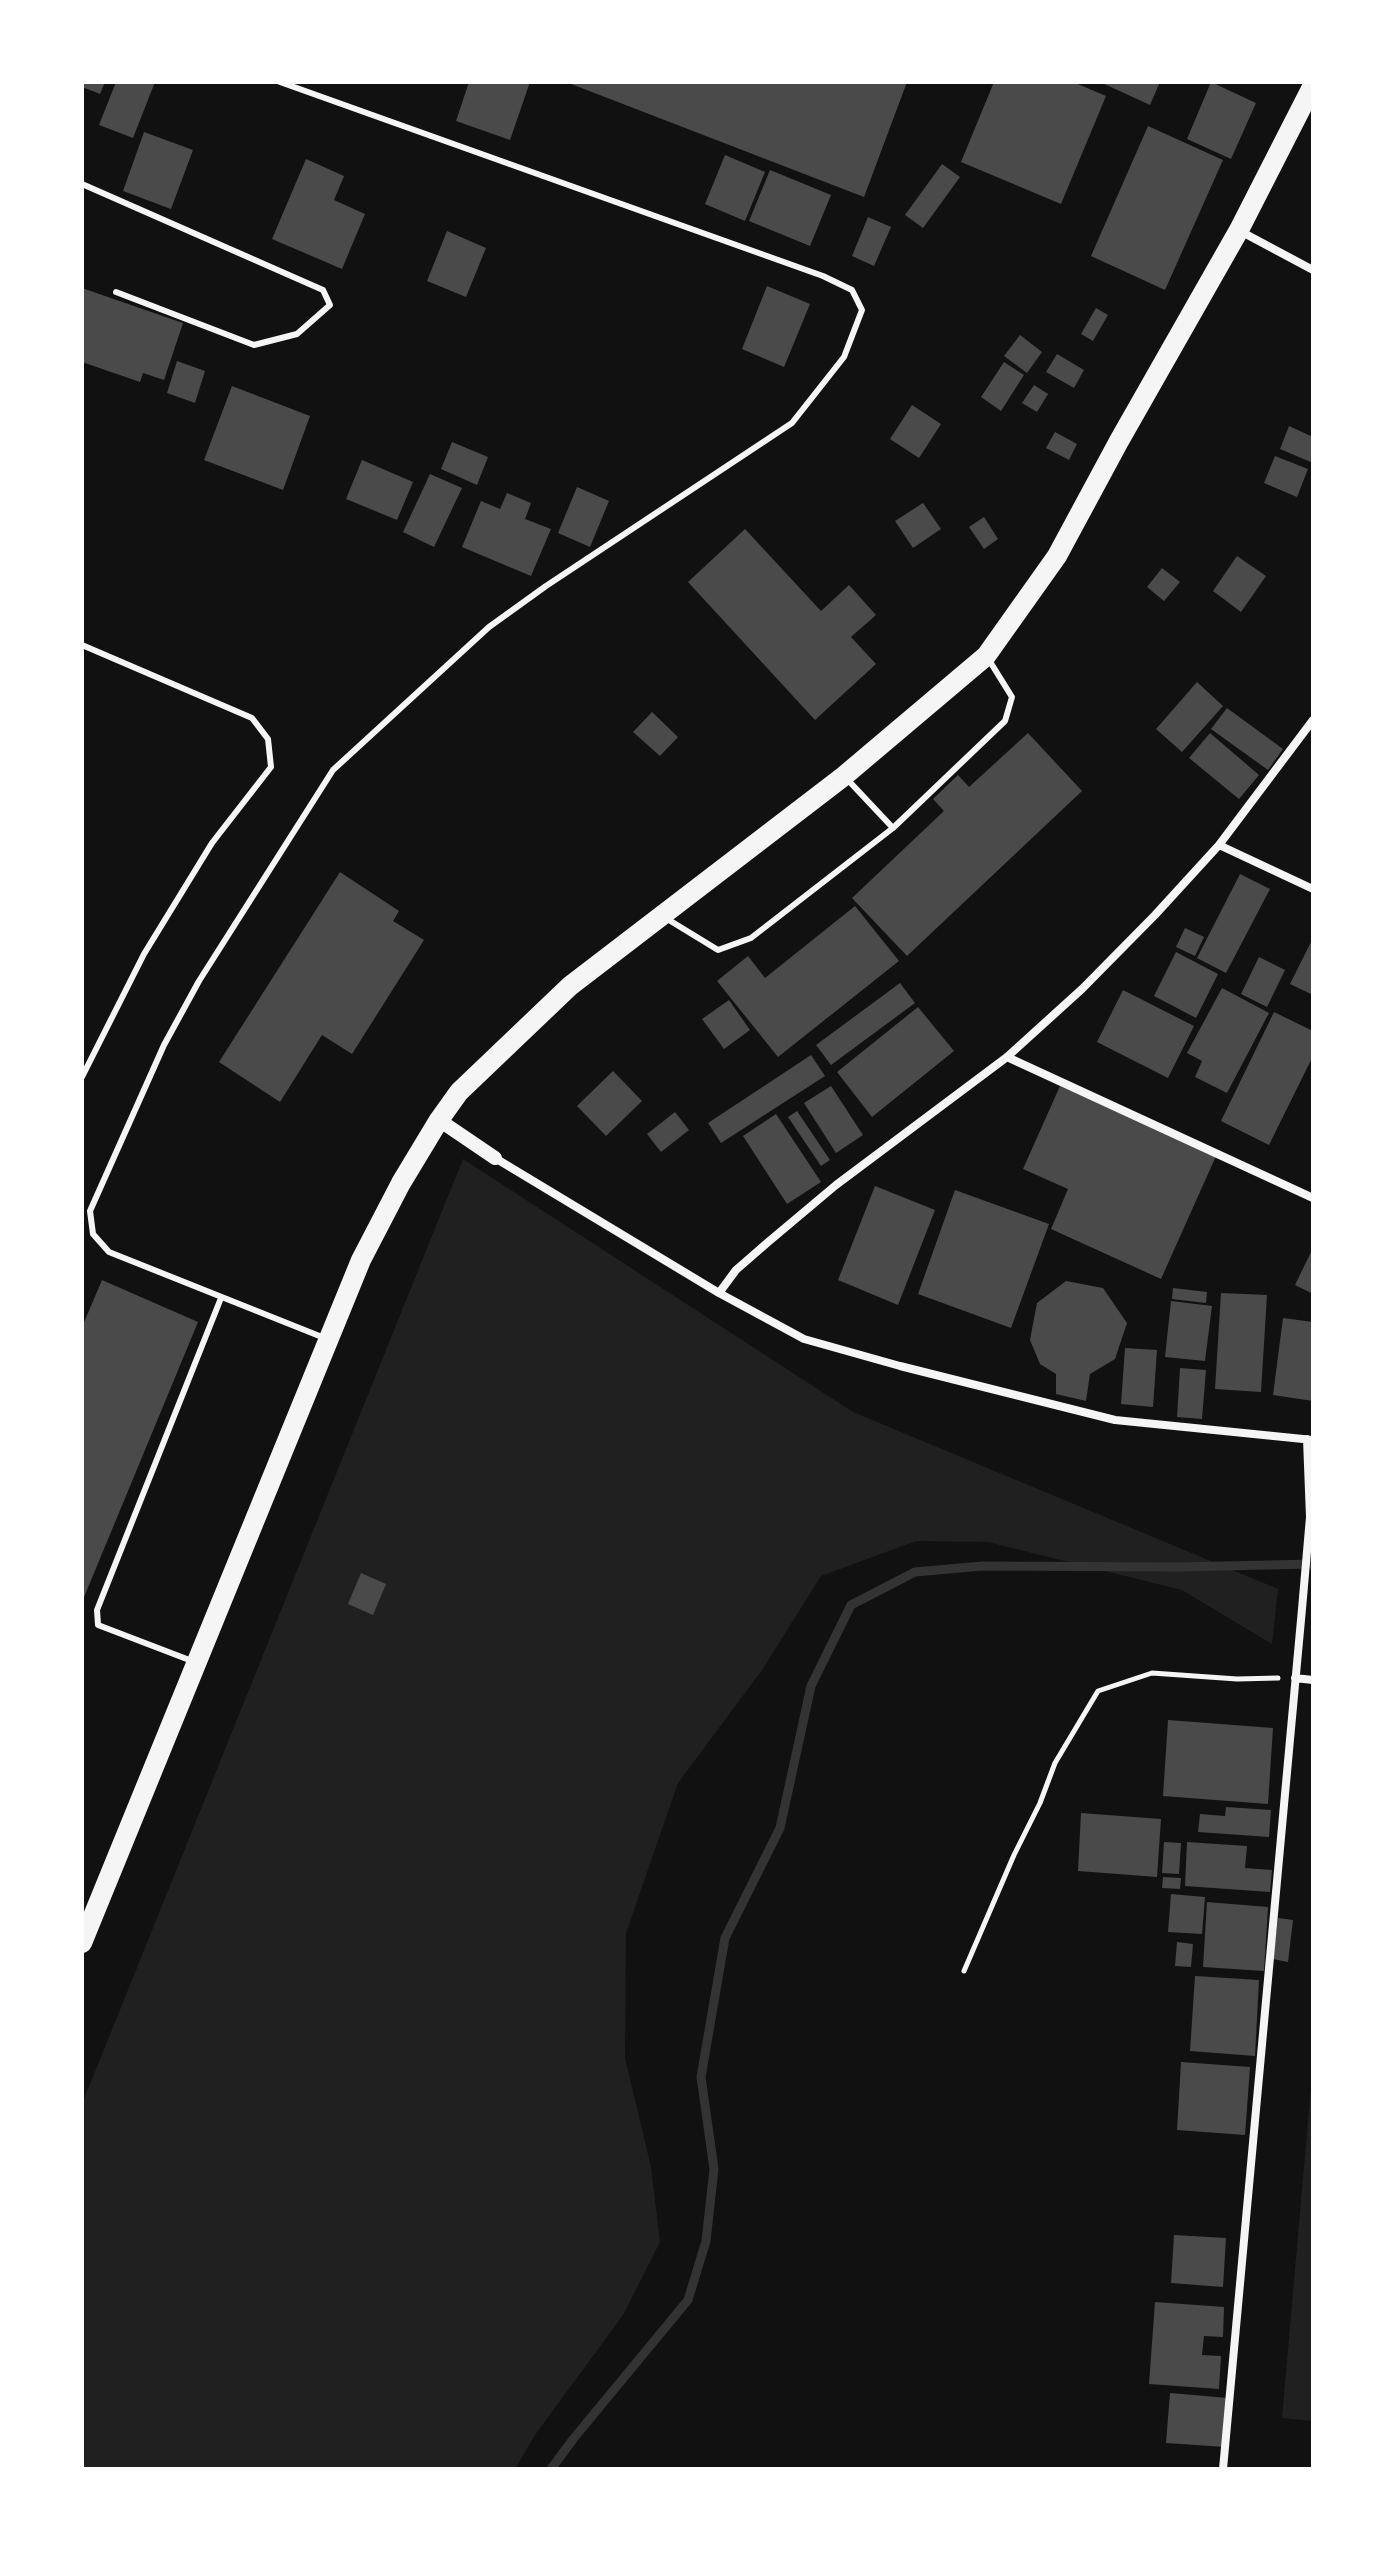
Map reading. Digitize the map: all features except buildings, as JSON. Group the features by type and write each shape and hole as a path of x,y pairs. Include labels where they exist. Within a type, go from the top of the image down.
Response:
{"main road":[{"path":"82,1943 361,1260 401,1183 439,1120 459,1092 570,986 844,776 986,656 1057,556 1239,230 1313,85"}],"street":[{"path":"1239,230 1313,270"},
{"path":"719,1293 736,1270 836,1185 1007,1057 1092,979 1219,845 1313,720"},
{"path":"1219,845 1313,889"},
{"path":"1007,1057 1313,1198"},
{"path":"439,1120 495,1158 719,1293 804,1339 1115,1420 1310,1440 1310,1517 1223,2469"},
{"path":"1295,1678 1313,1680"}],"lane":[{"path":"93,1234 90,1211 164,1045 199,981 333,770 489,627 792,423 844,357 862,310 852,290 823,276 280,82"},
{"path":"82,184 323,290 330,305 297,334 254,345 116,292"},
{"path":"82,645 252,718 268,739 271,767 212,843 151,942 95,1046 82,1077"},
{"path":"661,916 718,950 751,938 893,828 1005,721 1012,697 986,656"},
{"path":"844,776 893,828"},
{"path":"82,1231 93,1234 109,1252 328,1340"},
{"path":"197,1662 98,1625 97,1610 221,1298"}],"path":[{"path":"964,1971 1055,1763 1098,1691 1152,1673 1237,1679 1295,1678"}],"shaded area":[{"path":"463,1159 853,1412 1278,1589 1272,1644 1182,1590 988,1542 916,1541 821,1576 762,1670 678,1783 626,1933 625,2058 651,2167 660,2242 623,2315 535,2435 515,2469 82,2469 82,2104"},
{"path":"1313,2064 1313,2421 1282,2418"}],"waterway":[{"path":"551,2469 688,2300 706,2241 714,2169 701,2077 725,1938 780,1828 811,1686 851,1605 915,1572 982,1566 1313,1564"}]}
